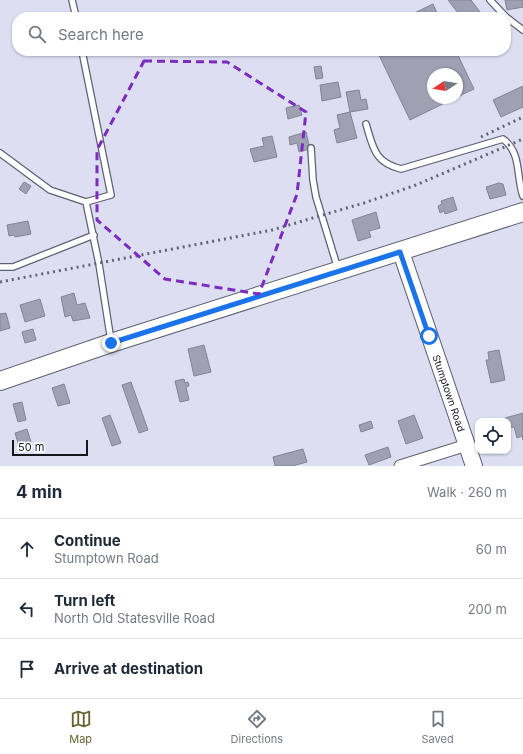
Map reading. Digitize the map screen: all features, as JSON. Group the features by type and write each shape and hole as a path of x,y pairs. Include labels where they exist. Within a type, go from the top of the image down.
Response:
{"main road":[{"path":"0,381 111,343 523,212"}],"street":[{"name":"Stumptown Road","path":"400,252 474,466"},
{"path":"400,466 467,444"}],"lane":[{"path":"72,0 75,12"},
{"path":"490,0 501,12"},
{"path":"511,21 523,30"},
{"path":"0,153 50,190 86,202 111,195 83,56"},
{"path":"366,124 375,152 382,162 389,166 401,169 503,139 511,145 521,170 520,188 523,196"},
{"path":"311,148 313,180 316,197 338,272"},
{"path":"86,202 94,235 111,343"},
{"path":"0,267 13,268 94,235"}],"highlighted area":[{"path":"144,61 227,62 306,112 297,194 259,294 165,279 97,220 97,150"}],"building":[{"path":"448,0 471,0 480,12 457,12"},
{"path":"505,0 523,0 523,7 507,10"},
{"path":"433,4 437,12 416,12"},
{"path":"379,56 458,56 474,89 463,94 463,68 427,68 427,104 443,104 410,120"},
{"path":"321,66 323,78 316,79 314,67"},
{"path":"338,82 341,97 322,101 320,85"},
{"path":"523,86 523,107 501,117 493,100"},
{"path":"359,90 361,100 366,99 368,109 350,112 346,92"},
{"path":"299,105 302,115 288,119 286,108"},
{"path":"350,112 357,138 337,143 334,130 340,128 337,115"},
{"path":"306,132 310,149 299,152 297,143 290,145 289,137"},
{"path":"272,136 277,157 254,162 250,149 264,146 262,138"},
{"path":"24,182 31,186 26,194 19,189"},
{"path":"499,183 503,184 506,195 490,199 486,187"},
{"path":"453,197 457,210 445,214 444,211 440,213 438,206 442,204 441,201"},
{"path":"376,212 380,228 369,231 371,237 358,241 352,220"},
{"path":"28,221 31,234 15,237 14,235 9,236 7,225"},
{"path":"74,293 77,305 85,303 90,318 73,321 71,315 65,317 61,297"},
{"path":"40,299 45,316 25,322 20,305"},
{"path":"6,313 10,328 0,331 0,314"},
{"path":"33,329 36,340 25,343 22,332"},
{"path":"204,345 211,372 194,376 188,349"},
{"path":"499,350 505,380 491,383 486,360 489,360 488,352"},
{"path":"184,379 185,383 188,382 189,386 186,387 189,400 180,402 175,381"},
{"path":"131,382 148,430 139,433 122,385"},
{"path":"64,384 70,403 58,406 52,388"},
{"path":"22,402 26,420 18,422 13,404"},
{"path":"523,413 523,440 522,436 517,438 514,427 511,428 511,418 505,418"},
{"path":"110,415 121,443 112,446 102,418"},
{"path":"414,415 423,438 406,444 398,421"},
{"path":"371,421 373,428 361,432 359,425"},
{"path":"27,429 31,442 19,446 15,433"},
{"path":"388,447 391,457 369,465 365,455"},
{"path":"303,449 307,462 292,466 275,466 273,457"}],"railway":[{"path":"481,137 523,117"},
{"path":"0,282 272,230 364,203 416,185 523,139"}],"route":[{"path":"111,343 400,252 429,336"}]}
